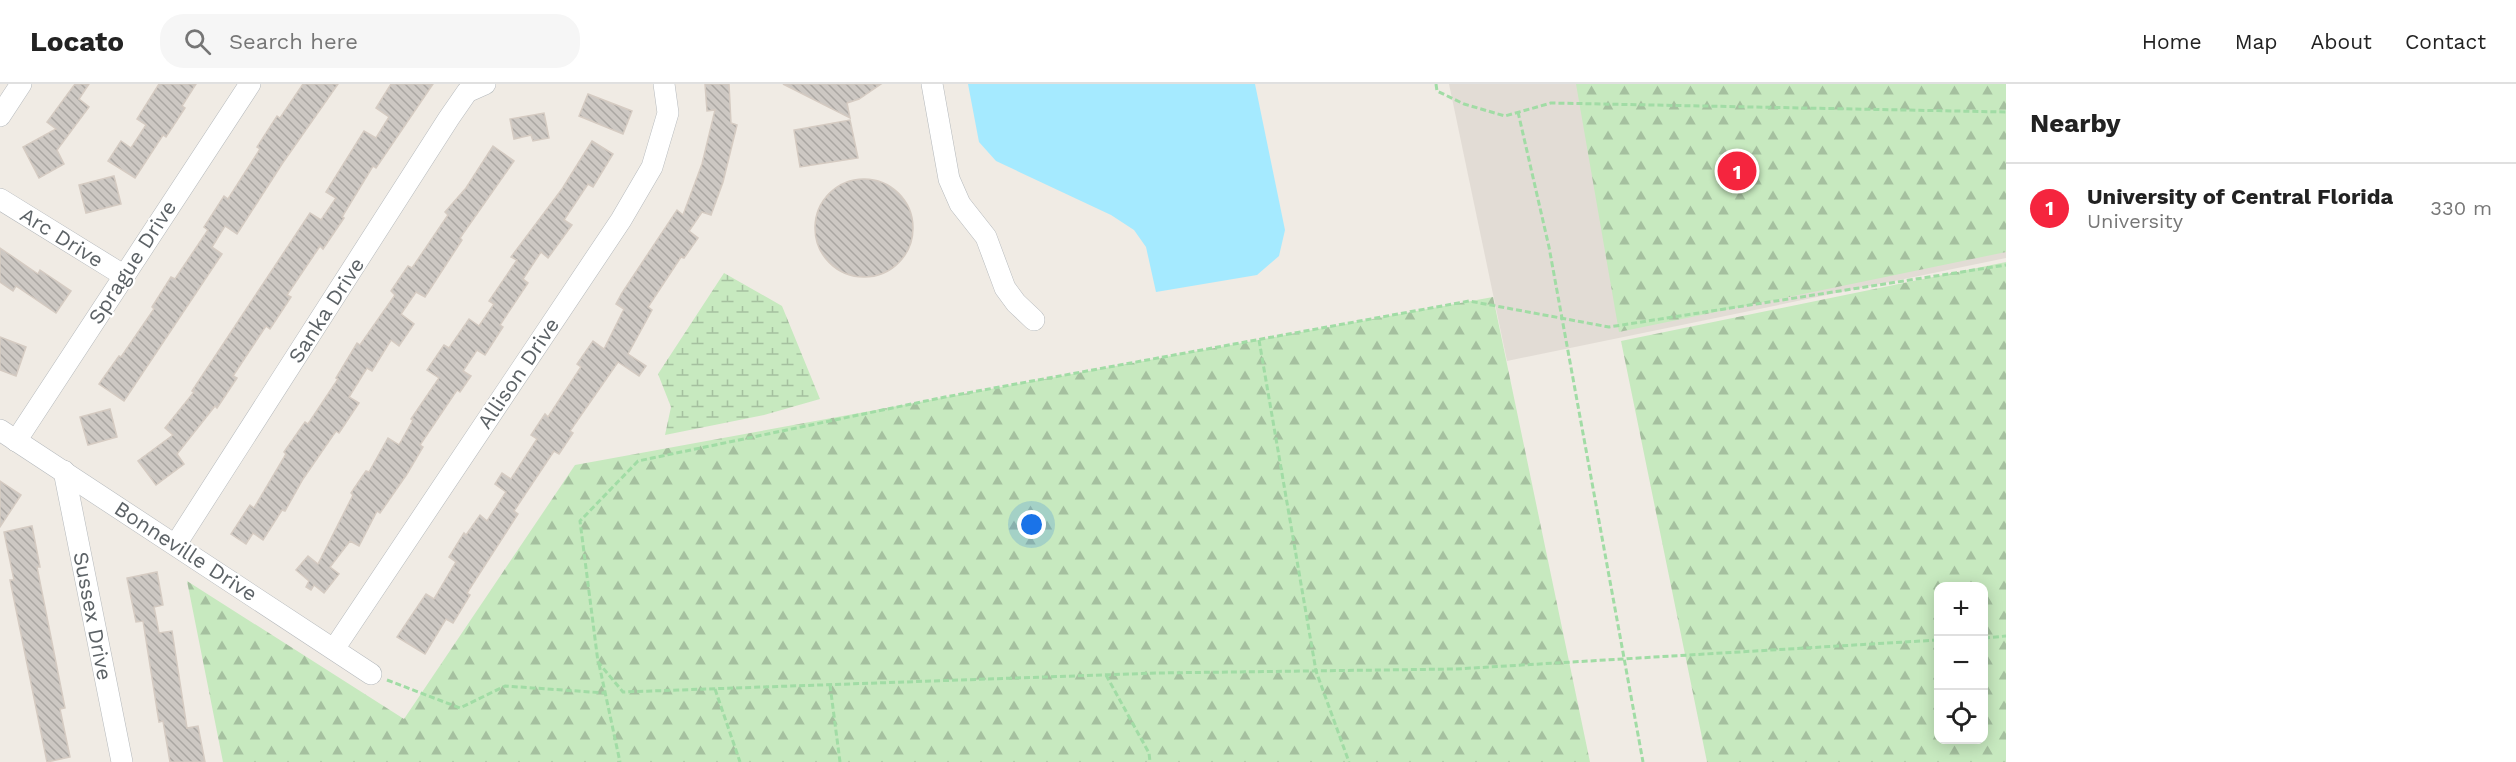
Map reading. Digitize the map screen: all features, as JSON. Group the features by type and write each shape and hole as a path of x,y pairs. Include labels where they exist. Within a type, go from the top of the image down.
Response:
{"street":[{"path":"0,116 21,84"},
{"name":"Sprague Drive","path":"8,435 123,275 250,84"},
{"name":"Sanka Drive","path":"176,544 455,109 467,92 485,84"},
{"name":"Allison Drive","path":"334,649 621,220 652,167 668,113 664,84"},
{"path":"932,84 949,179 960,204 986,237 1005,288 1016,303 1034,320"},
{"name":"Arc Drive","path":"0,199 123,275"},
{"name":"Bonneville Drive","path":"8,435 371,674"},
{"name":"Sussex Drive","path":"64,471 122,762"}],"path":[{"path":"1436,84 1437,92 1464,104 1505,116 1551,103 2006,112"},
{"path":"1518,112 1549,247 1643,762"},
{"path":"620,762 598,662 580,521 638,461 945,397 1469,301 1609,327 2006,265"},
{"path":"1259,340 1317,671 1349,762"},
{"path":"1988,638 2006,636"},
{"path":"598,662 623,692 1106,675 1456,669 1934,640"},
{"path":"371,674 460,708 505,686 605,693"},
{"path":"1106,675 1149,753 1150,762"},
{"path":"830,685 840,762"},
{"path":"715,689 740,762"}],"shaded area":[{"path":"1449,84 2006,84 2006,258 1507,361"}],"green space":[{"path":"1576,84 2006,84 2006,252 1619,332"},
{"path":"2006,262 2006,762 1707,762 1621,341"},
{"path":"724,273 782,306 820,399 764,415 665,435 671,407 658,374"},
{"path":"1493,297 1590,762 223,762 187,581 404,719 575,465"}],"water":[{"path":"968,84 1255,84 1285,230 1279,256 1257,275 1156,292 1146,247 1134,230 1111,215 996,161 979,142"}],"building":[{"path":"75,84 89,84 79,99 89,107 57,150 64,164 39,178 23,147 56,129 47,122"},
{"path":"159,84 196,84 182,106 185,108 166,137 163,135 135,178 108,161 121,141 131,148 146,125 137,119"},
{"path":"303,84 338,84 237,234 225,226 212,247 222,254 124,401 99,384 154,309 152,307 171,277 175,279 208,230 204,227 224,196 228,199 260,149 257,147 277,116 280,118"},
{"path":"391,84 433,84 376,168 373,166 342,217 344,218 323,249 320,246 287,295 291,297 270,329 266,326 233,376 237,378 217,408 215,406 177,454 184,464 156,485 138,461 173,435 165,428 194,392 192,391 310,213 321,220 336,198 326,192 364,131 376,138 389,117 376,108"},
{"path":"705,84 729,84 731,123 737,125 723,182 711,215 702,212 689,231 698,238 684,258 681,257 648,307 652,310 628,354 646,366 639,376 618,362 570,431 573,433 559,454 554,451 514,511 518,514 467,593 470,595 453,623 446,619 425,654 397,637 426,594 434,599 456,562 449,557 464,533 466,535 480,515 487,521 506,492 495,484 502,473 511,479 537,439 531,435 545,414 548,417 581,367 577,364 593,341 604,349 624,309 616,304 622,293 677,210 683,215 702,164 715,110 707,111"},
{"path":"783,84 881,84 859,99 847,103 850,118"},
{"path":"588,94 632,111 623,134 579,116"},
{"path":"544,113 549,138 533,141 531,135 514,139 510,119"},
{"path":"850,120 858,158 800,167 794,130"},
{"path":"592,141 613,154 593,187 588,184 564,220 572,225 548,258 541,252 523,279 528,283 500,325 503,327 485,355 477,350 463,371 471,376 460,392 457,390 420,445 423,447 407,474 380,513 377,511 359,546 350,541 330,567 339,574 324,593 314,585 311,590 306,587 309,581 296,570 308,556 318,564 353,495 351,493 366,471 369,472 388,438 399,445 413,420 411,419 439,378 427,370 444,345 449,348 469,319 479,326 494,304 489,301 517,260 511,257 562,189"},
{"path":"493,146 514,161 460,238 462,240 425,297 416,292 401,314 414,324 399,346 391,340 372,371 367,368 349,397 359,403 339,433 336,431 303,479 285,511 282,510 263,540 253,533 246,544 231,534 250,505 254,508 286,454 284,452 305,422 308,424 338,379 336,378 357,343 360,345 395,295 391,291 408,266 412,268 448,215 445,212 466,188"},
{"path":"114,176 121,204 86,213 79,185"},
{"path":"864,179 883,183 899,193 909,209 913,228 909,247 899,263 883,273 864,277 845,273 829,263 819,247 815,228 819,209 829,193 845,183"},
{"path":"0,248 38,274 40,270 71,291 56,313 16,286 13,291 0,282"},
{"path":"0,337 26,347 16,376 0,370"},
{"path":"110,409 117,437 88,445 80,417"},
{"path":"0,481 21,495 0,527"},
{"path":"32,526 40,567 37,567 65,708 60,709 70,757 47,762 10,580 14,580 4,532"},
{"path":"157,572 163,605 154,607 159,633 172,631 187,728 198,726 205,762 170,762 163,721 159,722 143,621 136,622 127,578"}],"place":[{"name":"University of Central Florida","path":"1737,171"}]}
